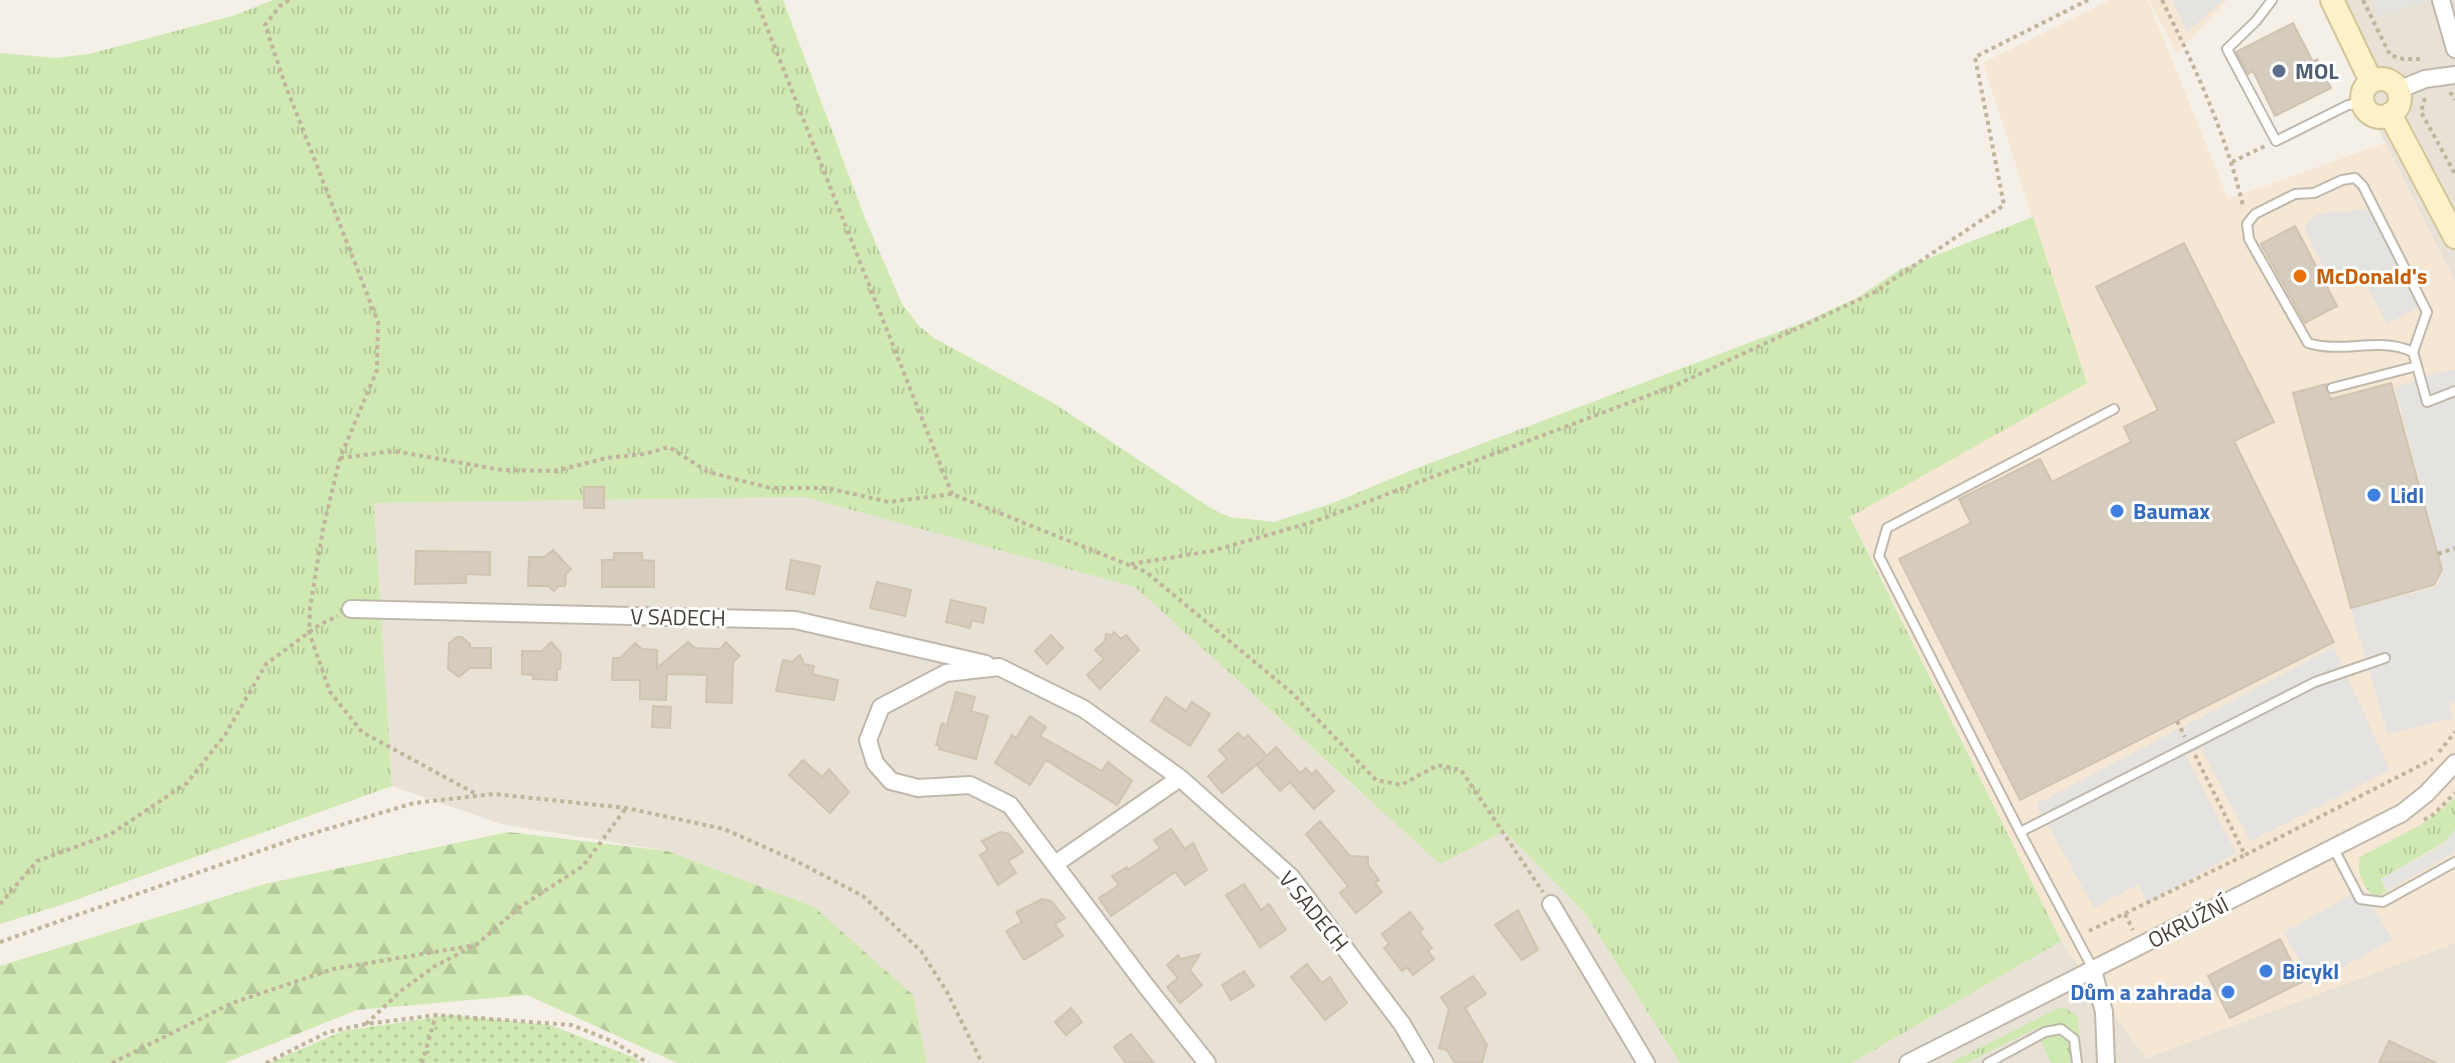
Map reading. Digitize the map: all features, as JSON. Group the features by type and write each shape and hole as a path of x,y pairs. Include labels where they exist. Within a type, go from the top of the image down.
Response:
{"street":[{"path":"2332,0 2371,81"},
{"path":"2441,0 2455,49"},
{"path":"2398,90 2425,79 2455,75"},
{"path":"2387,79 2398,90 2400,101 2390,114 2374,115 2363,103 2363,91 2371,81 2387,79"},
{"path":"2390,114 2455,237"},
{"name":"V SADECH","path":"351,609 795,620 999,667 1084,709 1180,778 1291,877 1402,1024 1425,1063"},
{"path":"999,667 946,673 881,707 868,740 875,763 891,781 918,788 970,785 1010,805 1207,1063"},
{"name":"OKRUŽNÍ","path":"1908,1063 2402,813 2427,793 2455,763"},
{"path":"1055,864 1180,778"},
{"path":"1551,904 1646,1063"},
{"path":"2093,970 2104,1012 2106,1063"}],"lane":[{"path":"2272,0 2256,21 2227,49 2276,141 2348,105 2363,103"},
{"path":"2413,352 2390,344 2322,348 2308,343 2249,239 2247,224 2255,214 2295,194 2314,193 2342,180 2355,178 2363,186 2427,312 2413,352 2427,402 2455,391"},
{"path":"2332,388 2417,366"},
{"path":"2093,970 1879,556 1887,528 2114,409"},
{"path":"2020,832 2315,682 2385,658"},
{"path":"2334,849 2360,899 2383,902 2455,862"},
{"path":"1988,1063 2045,1032 2061,1029 2074,1039 2077,1063"}],"path":[{"path":"289,0 265,25 378,322 377,370 340,458 323,529 309,632 330,692 362,732 478,795"},
{"path":"756,0 952,494"},
{"path":"1129,565 1212,551 1316,521 1676,385 1873,293 2004,205 1975,57 2088,0"},
{"path":"2162,0 2208,94 2232,162 2247,224"},
{"path":"2363,0 2390,55 2420,59"},
{"path":"2453,92 2455,100"},
{"path":"2429,93 2423,100 2421,112 2455,174"},
{"path":"2232,162 2276,141"},
{"path":"340,458 394,451 502,470 556,471 669,447 708,472 770,488 827,488 889,502 952,494 1146,572 1291,692 1376,780 1401,785 1438,765 1461,770 1551,904"},
{"path":"2438,554 2455,548"},
{"path":"0,904 37,861 111,834 187,783 225,735 266,664 309,632 351,609"},
{"path":"2177,721 2245,855"},
{"path":"2088,932 2433,759 2455,732"},
{"path":"0,942 309,834 414,803 494,794 626,808 724,829 796,861 863,896 921,951 947,992 982,1063"},
{"path":"366,1024 402,990 435,966 476,945 520,907 583,866 626,808"},
{"path":"112,1063 232,1003 333,969 476,945"},
{"path":"422,1063 436,1015"},
{"path":"266,1063 328,1032 436,1015 572,1025 614,1042 648,1063"}],"shaded area":[{"path":"2110,0 2148,0 2228,199 2385,143 2455,281 2455,943 2146,1058 2061,941 1850,516 2086,383 1983,63"},
{"path":"2149,0 2227,0 2176,54"},
{"path":"2172,0 2224,0 2187,32"},
{"path":"2319,0 2455,0 2455,281 2385,143"},
{"path":"2373,0 2430,0 2379,16"},
{"path":"2369,209 2418,308 2387,324 2366,284 2333,285 2304,228 2317,214"},
{"path":"2455,370 2455,702 2449,704 2453,718 2388,735 2351,609 2436,587 2443,571 2395,388 2438,372"},
{"path":"804,497 1135,586 1361,793 1504,831 1584,912 1680,1063 927,1063 913,995 667,851 501,824 392,786 374,503"},
{"path":"2334,647 2390,770 2250,841 2201,749 2186,755 2236,853 2148,903 2138,885 2094,908 2036,804"},
{"path":"2455,830 2455,852 2387,891 2381,879 2441,846"},
{"path":"2363,888 2392,940 2312,984 2284,932"},
{"path":"2061,941 2146,1058 2455,943 2455,1063 1852,1063"}],"green space":[{"path":"273,0 783,0 864,216 902,304 919,326 934,338 1055,404 1209,507 1229,517 1274,522 1333,503 1412,470 1802,323 1857,298 1899,270 2033,217 2087,383 1850,517 2061,941 1852,1063 1680,1063 1584,912 1504,831 1440,864 1135,587 804,497 374,503 392,786 67,903 0,924 0,53 55,58 89,54 232,16"},
{"path":"2455,798 2455,830 2448,840 2381,879 2387,891 2379,896 2372,895 2361,877 2360,857 2426,822"},
{"path":"508,832 667,851 814,907 913,995 927,1063 677,1063 527,995 357,1010 225,1063 0,1063 0,966 265,884"},
{"path":"2058,1008 2065,1008 2078,1017 2081,1063 2051,1063 2035,1029 1967,1063 1950,1063"},
{"path":"450,1015 550,1025 641,1063 269,1063 343,1031"}],"building":[{"path":"2293,23 2313,62 2317,59 2331,88 2275,116 2253,71 2248,74 2236,52"},
{"name":"McDonald's","path":"2295,226 2337,306 2305,323 2261,244"},
{"name":"Baumax","path":"2184,243 2274,422 2234,441 2334,642 2020,800 1899,559 1971,523 1959,499 2040,459 2052,482 2131,442 2124,427 2158,410 2096,287"},
{"path":"2391,383 2442,570 2434,585 2351,608 2293,393 2326,384 2331,399"},
{"path":"584,487 604,487 604,508 584,508"},
{"path":"553,550 571,569 566,574 565,586 559,586 554,591 548,586 528,586 529,557 544,557"},
{"path":"416,551 490,552 490,575 466,574 466,583 415,584"},
{"path":"614,553 642,553 642,560 654,561 654,587 602,587 602,560 614,560"},
{"path":"791,560 820,566 814,594 786,589"},
{"path":"877,582 911,590 905,616 870,608"},
{"path":"951,600 986,608 983,623 972,620 970,628 946,622"},
{"path":"1114,632 1121,639 1126,635 1139,650 1100,689 1087,675 1104,659 1095,650 1105,641 1106,634 1112,635"},
{"path":"1051,635 1063,648 1047,664 1035,651"},
{"path":"462,637 470,648 491,648 491,668 470,668 459,677 448,669 449,643"},
{"path":"551,642 561,653 557,680 533,679 533,675 522,674 522,651 542,651"},
{"path":"688,642 695,648 720,649 726,642 740,656 733,662 732,703 706,702 707,675 667,674 666,700 640,699 640,680 612,680 613,658 620,658 635,643 642,649 657,650 657,668"},
{"path":"800,655 804,664 814,666 812,674 838,680 834,700 776,691 783,660 792,662"},
{"path":"956,692 975,697 971,711 988,716 976,759 939,749 940,746 936,745 942,723 947,725"},
{"path":"1166,697 1186,711 1192,702 1210,714 1190,746 1151,721"},
{"path":"653,706 671,707 670,728 652,727"},
{"path":"1030,716 1046,727 1040,736 1102,771 1108,762 1132,781 1117,805 1046,760 1030,785 995,763 1012,735 1016,738"},
{"path":"1238,733 1244,739 1248,735 1267,756 1222,793 1208,776 1227,759 1219,750"},
{"path":"1276,747 1300,773 1306,768 1312,775 1316,770 1334,791 1314,809 1290,782 1280,791 1257,765"},
{"path":"803,760 822,777 829,769 849,792 830,813 789,775"},
{"path":"1320,821 1350,856 1368,857 1368,865 1379,880 1375,883 1382,892 1356,913 1340,893 1348,886 1306,834"},
{"path":"1171,829 1185,849 1193,843 1207,870 1185,885 1175,872 1111,916 1099,898 1119,885 1112,876 1127,867 1128,870 1160,848 1154,840"},
{"path":"1000,832 1009,834 1023,852 1008,861 1016,873 998,885 980,855 988,850 982,841"},
{"path":"1244,884 1261,910 1269,904 1286,930 1260,947 1226,895"},
{"path":"1042,899 1051,901 1065,918 1055,924 1063,936 1024,960 1006,931 1022,922 1016,912"},
{"path":"1518,910 1538,950 1522,960 1495,925"},
{"path":"1410,912 1423,929 1419,932 1432,948 1428,951 1434,959 1413,975 1407,967 1402,971 1384,948 1389,944 1382,934"},
{"path":"2280,939 2302,982 2230,1018 2208,976"},
{"path":"1200,954 1190,970 1202,985 1180,1003 1167,987 1178,978 1167,965 1178,955 1181,959"},
{"path":"1307,964 1322,983 1330,977 1347,1003 1325,1020 1291,977"},
{"path":"1244,971 1254,986 1231,1000 1222,985"},
{"path":"1473,976 1486,994 1465,1008 1487,1045 1482,1063 1455,1063 1447,1050 1439,1048 1449,1009 1441,997"},
{"path":"1071,1008 1082,1022 1066,1035 1055,1022"},
{"path":"1131,1034 1154,1063 1126,1063 1114,1047"},
{"path":"2389,1041 2436,1063 2379,1063"}],"place":[{"name":"MOL","path":"2279,71"},
{"name":"McDonald's","path":"2300,276"},
{"name":"Lidl","path":"2374,495"},
{"name":"Baumax","path":"2117,511"},
{"name":"Bicykl","path":"2266,971"},
{"name":"Dům a zahrada","path":"2228,992"}]}
